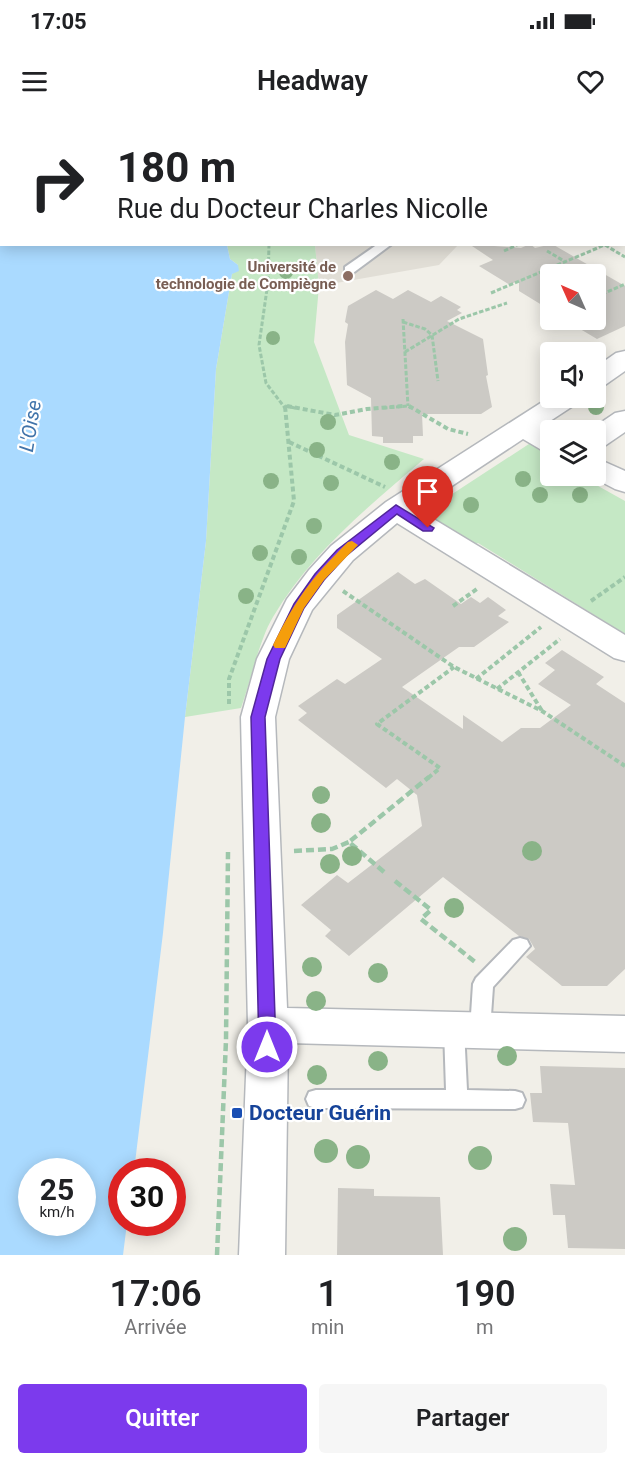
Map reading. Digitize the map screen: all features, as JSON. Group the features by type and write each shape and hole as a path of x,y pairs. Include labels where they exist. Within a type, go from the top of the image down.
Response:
{"street":[{"path":"606,372 625,359"},
{"path":"262,1255 268,1025 258,717 273,659 298,607 320,577 394,499 510,435 552,408"},
{"path":"606,432 625,419"},
{"path":"510,435 540,441"},
{"path":"606,473 625,483"},
{"path":"394,499 571,617 625,650"},
{"path":"268,1025 625,1034"}],"lane":[{"path":"349,270 383,246"},
{"path":"457,1100 467,1030 483,984 520,946"},
{"path":"316,1099 515,1100"}],"path":[{"path":"504,251 515,246"},
{"path":"558,264 572,261 603,246"},
{"path":"607,246 625,257"},
{"path":"547,251 565,261"},
{"path":"491,292 540,272"},
{"path":"606,293 625,284"},
{"path":"405,352 459,319 507,303"},
{"path":"408,406 403,320 425,329 432,335 438,381"},
{"path":"285,406 335,415 367,409 408,406 448,429 510,435"},
{"path":"288,442 394,499"},
{"path":"320,577 454,667 542,711 625,766"},
{"path":"476,679 571,617 625,577"},
{"path":"497,689 519,672 571,617"},
{"path":"262,852 332,849 349,842 440,768 377,724 454,667"},
{"path":"519,672 542,711"},
{"path":"349,842 384,872"},
{"path":"395,881 431,910 421,919 492,975"}],"shaded area":[{"name":"Université de technologie de Compiègne","path":"315,246 457,246 439,265 319,286"}],"green space":[{"path":"227,246 315,246 319,286 314,342 349,435 424,459 342,532 304,572 268,626 241,708 185,717 206,541 216,369 232,274 238,265 230,259"},
{"path":"532,442 540,446 540,486 598,486 625,501 625,634 478,543 470,546 430,517 432,508"}],"water":[{"name":"L'Oise","path":"0,246 227,246 230,259 238,265 239,271 232,274 216,369 206,541 136,1158 108,1158 108,1236 125,1236 123,1255 0,1255"}],"building":[{"path":"472,246 521,248 532,246 535,248 555,246 587,264 540,264 540,304 519,291 519,280 510,285 479,266 493,260"},
{"path":"606,275 625,286 625,326 597,339 582,330 606,330"},
{"path":"376,290 393,299 408,290 431,302 441,296 461,307 457,310 462,313 447,321 483,339 488,375 486,376 492,407 481,414 422,414 423,436 413,436 413,443 383,443 383,437 372,436 371,398 347,385 345,342 348,324 345,322 348,306"},
{"path":"398,572 415,584 425,579 461,604 471,597 480,603 488,597 506,610 498,616 509,622 474,647 459,647 402,687 463,729 463,715 502,742 521,728 540,728 571,705 538,684 555,670 545,663 562,650 604,677 596,684 625,703 625,969 607,986 562,986 526,957 535,949 529,939 519,936 443,877 349,956 325,936 331,930 301,905 337,875 348,883 422,826 417,795 397,779 386,788 298,720 307,713 298,706 337,679 345,684 382,659 337,628 337,615"},
{"path":"540,1066 625,1068 625,1249 568,1248 565,1215 553,1215 550,1184 575,1185 568,1123 533,1122 530,1093 542,1093"},
{"path":"338,1188 374,1189 374,1196 440,1197 443,1255 337,1255"}],"slow traffic":[{"path":"280,645 298,607 320,577 352,545"}],"place":[{"name":"Université de technologie de Compiègne","path":"348,276"},
{"name":"Docteur Guérin","path":"237,1113"}],"route":[{"path":"267,1047 258,717 273,659 298,607 320,577 342,553 396,508 428,528"}]}
